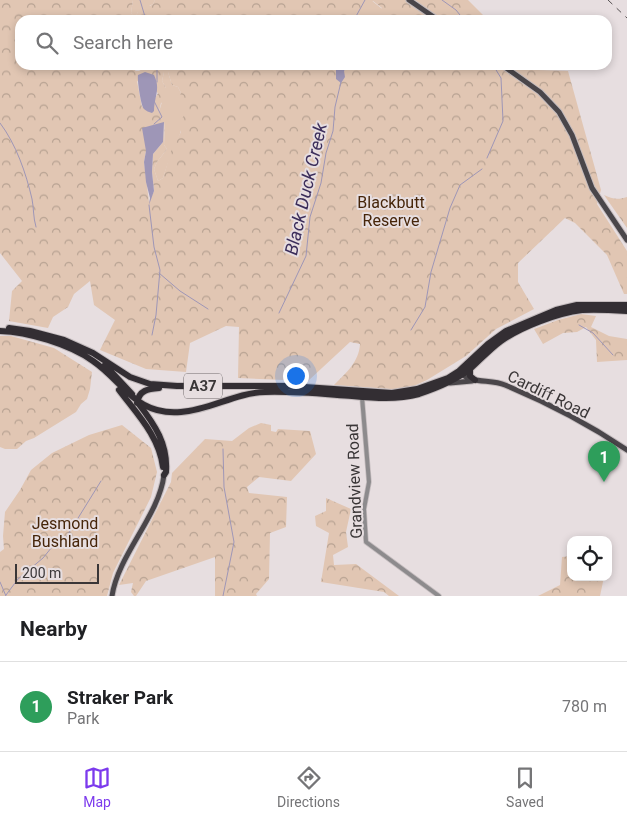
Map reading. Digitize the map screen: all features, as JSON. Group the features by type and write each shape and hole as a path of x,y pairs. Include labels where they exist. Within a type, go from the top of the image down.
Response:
{"highway":[{"name":"A37","path":"169,412 188,411 236,396 264,392 401,398 447,383 461,373 496,337 514,327 577,305 627,305"},
{"name":"A37","path":"0,327 48,335 138,381 156,385 290,386 389,393 410,391 470,369 502,340 521,330 552,318 580,310 627,311"},
{"name":"A37","path":"0,331 38,338 84,352"},
{"path":"84,352 137,401 150,408 169,412"},
{"path":"84,352 118,377 155,426"},
{"path":"470,369 470,376 475,380"},
{"path":"105,371 153,436 160,452 164,474"},
{"path":"164,474 160,447 153,430 138,409 137,401 138,396 144,391 177,386"},
{"path":"144,391 140,395 141,399 150,408"},
{"path":"164,474 166,472 166,452 153,420 155,416 169,412"}],"main road":[{"path":"409,0 431,15"},
{"path":"509,70 540,92 562,116 572,135 592,188 627,240"},
{"name":"Cardiff Road","path":"461,373 468,379 503,384 567,414 600,432 627,450"},
{"path":"447,383 475,380"},
{"path":"112,596 116,579 158,496 164,474"}],"street":[{"path":"356,390 362,397"},
{"name":"Grandview Road","path":"362,397 369,482 364,509 366,542 431,588 439,596"}],"green space":[{"name":"Blackbutt Reserve","path":"0,0 133,0 131,13 133,15 15,15 15,70 568,71 601,190 597,204 627,251 627,294 624,294 607,255 575,223 565,218 518,263 518,282 534,309 496,329 466,356 427,380 405,390 334,385 351,367 357,356 360,344 350,342 308,381 238,378 239,327 226,326 190,343 186,372 146,369 100,350 115,320 94,305 90,281 74,294 68,307 53,317 48,328 9,321 12,291 22,281 0,253","holes":["164,72 168,72 172,85 178,87 181,93 176,104 184,115 179,124 181,132 172,148 163,178 158,181 154,169 167,149 164,145 165,117 159,112 161,103 167,101 171,92 162,81","137,81 158,93 154,100 142,107","164,123 163,142 153,154 154,191 149,202 144,162 146,151"]},
{"path":"133,0 155,0 153,4 138,12 136,15 131,13"},
{"name":"Blackbutt Reserve","path":"155,0 468,0 483,15 376,15 382,8 373,1 365,6 361,15 136,15 139,6 144,4 150,6"},
{"path":"317,0 371,0 390,15 322,15"},
{"path":"164,72 168,72 172,85 178,87 181,93 180,104 185,115 180,134 163,178 158,181 154,169 167,149 164,145 165,124 159,112 166,88 162,81"},
{"path":"604,195 615,199 627,197 627,228"},
{"path":"581,314 596,316 591,327 609,336 627,339 627,360 597,362 596,340 586,327 577,332 563,333 543,344 534,329"},
{"path":"0,336 11,336 54,348 92,372 87,399 76,412 26,441 17,449 0,447"},
{"path":"261,423 271,425 271,431 276,432 278,429 310,431 316,454 291,481 259,477 247,487 249,493 287,497 286,527 270,533 269,579 256,594 257,596 215,596 215,557 146,581 136,596 131,592 133,583 119,585 171,482 172,473 205,439 232,441 249,428"},
{"name":"Jesmond Bushland","path":"122,425 151,448 157,472 151,497 113,573 107,596 0,596 0,552 4,549 5,512 31,470 52,453 89,435"},
{"path":"326,498 351,509 346,532 348,547 333,555 334,565 356,564 399,596 389,596 384,592 321,582 329,533 316,526 315,516 326,511"},
{"path":"567,556 567,581 603,581 600,596 538,596 560,585 562,557"}],"shaded area":[{"path":"336,70 345,70 345,77 341,83 336,79"},
{"path":"145,72 154,75 157,85 154,111 152,113 144,109 139,93 138,75"},
{"path":"164,122 163,142 153,154 154,191 149,205 150,198 144,162 146,151 142,128"}],"waterway":[{"path":"140,0 144,15"},
{"name":"Black Duck Creek","path":"357,15 365,0"},
{"path":"442,0 460,15"},
{"path":"157,70 157,82"},
{"path":"487,158 503,121 501,78 496,70"},
{"name":"Black Duck Creek","path":"279,313 306,256 310,217 321,183 326,153 333,131 335,107 341,82"},
{"path":"154,101 162,117 154,124"},
{"path":"0,123 16,149 27,179 36,227"},
{"path":"411,330 425,307 431,272 450,208 460,185 482,169"},
{"path":"149,205 154,247 160,270 156,315 152,335"},
{"path":"159,273 180,291 208,309"},
{"path":"579,325 593,333 613,355"},
{"path":"223,449 224,487 234,542 223,596"},
{"path":"6,595 18,579 43,558 52,547 62,544 101,481"},
{"path":"0,582 6,596"}],"railway":[{"path":"608,0 627,18"}],"place":[{"name":"Straker Park","path":"604,482"}]}
